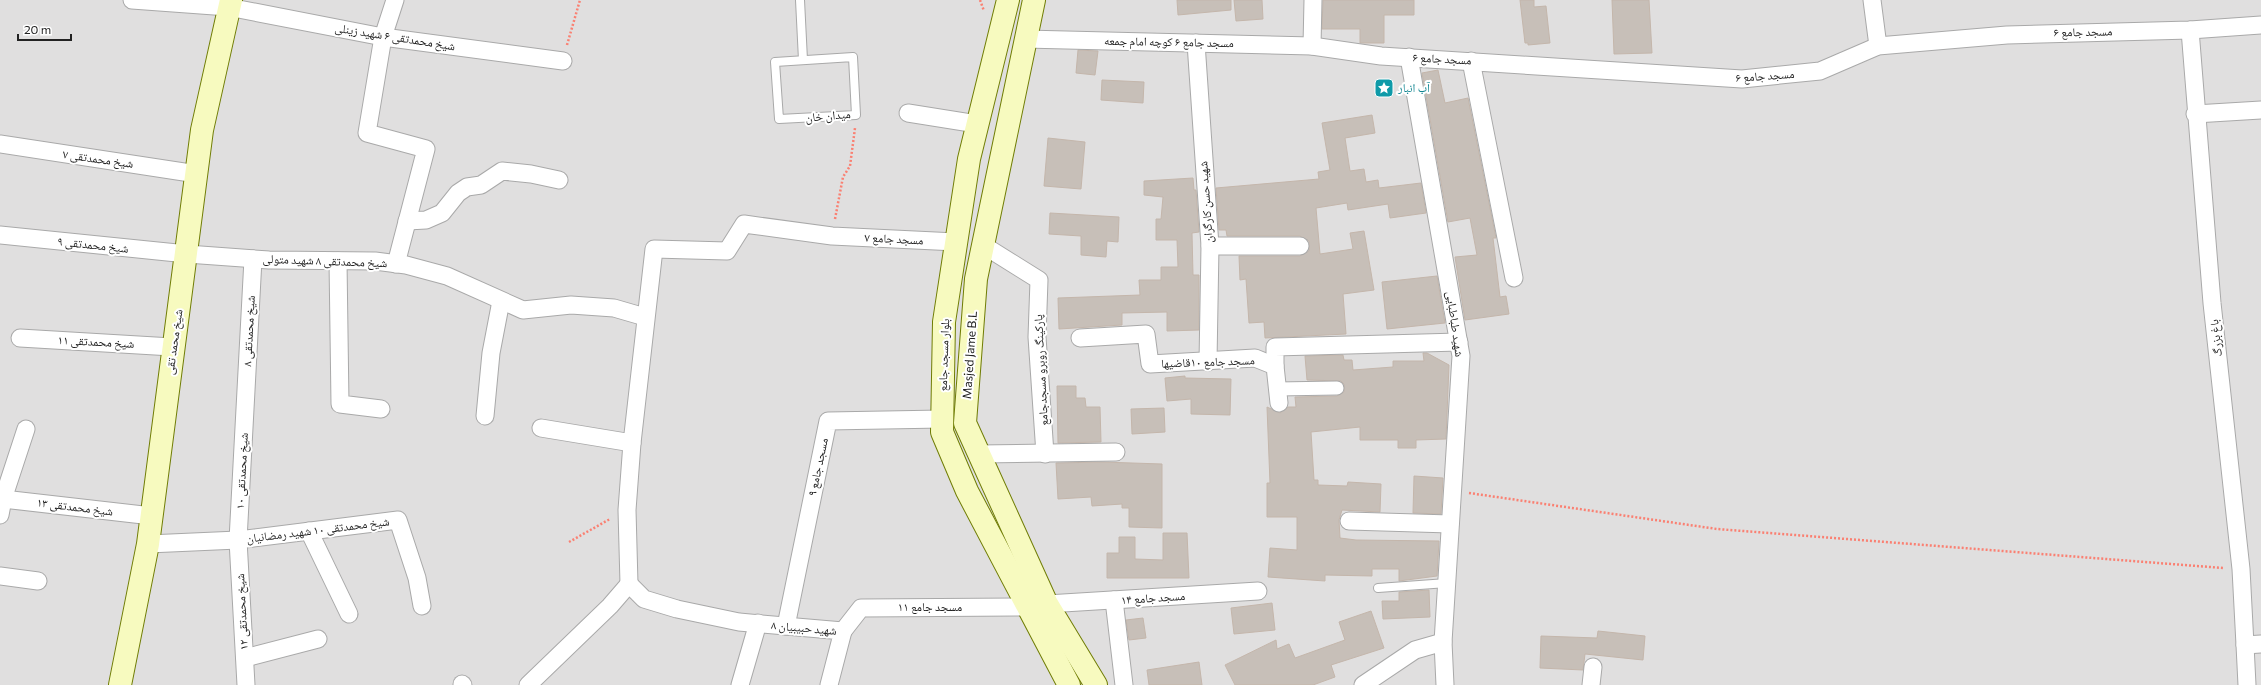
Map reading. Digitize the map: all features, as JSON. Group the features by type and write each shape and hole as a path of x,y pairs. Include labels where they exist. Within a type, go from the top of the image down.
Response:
{"main road":[{"name":"بلوار مسجد جامع","path":"1008,0 969,159 956,242 944,322 942,432 967,491 1037,605 1069,685"},
{"name":"Masjed Jame B.L","path":"1034,0 976,279 965,423 979,454 1037,605 1096,685"},
{"name":"شیخ محمد تقی","path":"120,685 148,544 162,442 172,347 187,254 202,130 230,3"}],"street":[{"name":"شیخ محمدتقی ۶ شهید زینلی","path":"132,0 230,3 383,37 563,61"},
{"path":"394,0 383,37 367,133 426,149 396,264"},
{"path":"1312,46 1313,0"},
{"path":"1872,0 1878,46"},
{"name":"مسجد جامع ۶","path":"1312,46 1381,56 1742,79 1820,71 1878,46 2007,34 2190,30 2261,25"},
{"name":"باغ بزرگ","path":"2190,30 2195,114 2212,303 2240,569 2253,644 2247,685"},
{"name":"مسجد جامع ۶ کوچه امام جمعه","path":"1026,39 1312,46"},
{"name":"شهید حسن کارگران","path":"1196,43 1210,246 1208,362"},
{"name":"شهید طباطبایی","path":"1409,58 1461,356 1443,642 1446,685"},
{"path":"1471,61 1514,278"},
{"path":"2195,114 2261,110"},
{"path":"908,113 977,124"},
{"name":"شیخ محمدتقی ۷","path":"0,144 197,174"},
{"path":"407,221 426,220 442,212 458,193 467,187 481,185 502,172 531,174 559,180"},
{"name":"مسجد جامع ۷","path":"645,317 654,249 727,251 744,224 832,236 956,242"},
{"name":"شیخ محمدتقی ۹","path":"0,235 187,254"},
{"name":"پارکینگ روبرو مسجدجامع","path":"983,245 1039,280 1037,337 1045,454"},
{"path":"1210,246 1300,246"},
{"name":"شیخ محمدتقی ۸ شهید متولی","path":"187,254 253,259 375,261 396,264 446,276 524,310 572,305 614,308 645,317"},
{"name":"شیخ محمدتقی ۸","path":"246,402 253,259"},
{"path":"338,261 340,404 381,409"},
{"path":"485,416 491,353 501,301"},
{"path":"528,685 610,606 629,584 627,510 632,443 645,317"},
{"name":"مسجد جامع ۱۰قاضیها","path":"1080,338 1146,334 1150,364 1208,362 1255,358 1275,366"},
{"name":"شیخ محمدتقی ۱۱","path":"20,338 172,347"},
{"path":"1337,388 1278,396 1274,347 1459,342"},
{"name":"شیخ محمدتقی ۱۰","path":"238,540 246,402"},
{"name":"مسجد جامع ۹","path":"786,626 828,421 942,419"},
{"path":"541,428 632,443"},
{"path":"0,515 2,496 26,429"},
{"path":"979,454 1116,452"},
{"name":"شیخ محمدتقی ۱۳","path":"2,496 152,516"},
{"name":"شیخ محمدتقی ۱۰ شهید رمضانیان","path":"148,544 238,540 398,520 417,578 422,606"},
{"path":"1349,521 1450,524"},
{"path":"309,531 349,614"},
{"name":"شیخ محمدتقی ۱۲","path":"238,540 246,685"},
{"path":"0,576 38,581"},
{"name":"شهید حبیبیان ۸","path":"629,584 644,599 684,611 739,622 843,631 829,685"},
{"name":"مسجد جامع ۱۴","path":"1037,605 1258,591"},
{"path":"1114,600 1124,685"},
{"name":"مسجد جامع ۱۱","path":"843,631 861,608 1037,605"},
{"path":"740,685 758,623"},
{"path":"245,658 318,639"},
{"path":"1363,685 1386,677 1415,650 1443,642"},
{"path":"1591,685 1592,667"}],"lane":[{"path":"800,0 803,60"},
{"name":"میدان خان","path":"853,57 856,115 779,119 775,62 803,60 853,57"},
{"path":"1378,588 1446,583"}],"path":[{"path":"563,61 580,0"},
{"path":"832,236 843,177 850,166 856,115"},
{"path":"1452,491 1717,529 2240,569"},
{"path":"568,542 627,510"}],"shaded area":[{"path":"0,0 2261,0 2261,685 0,685"}],"building":[{"path":"1177,0 1231,0 1231,10 1178,15"},
{"path":"1234,0 1262,0 1263,19 1236,21"},
{"path":"1323,0 1414,0 1414,15 1384,15 1384,43 1360,43 1360,29 1322,29"},
{"path":"1520,0 1534,0 1534,7 1546,6 1550,43 1528,45 1528,43 1525,43"},
{"path":"1612,0 1649,0 1652,53 1614,54"},
{"path":"1078,50 1098,51 1095,75 1076,73"},
{"path":"1438,70 1445,103 1468,98 1496,238 1493,238 1500,297 1506,296 1509,314 1465,320 1455,257 1477,255 1470,218 1448,222 1422,73"},
{"path":"1102,80 1144,82 1143,103 1101,100"},
{"path":"1372,115 1375,133 1345,138 1350,171 1364,169 1366,182 1378,180 1379,188 1421,183 1426,213 1390,218 1388,204 1348,210 1347,203 1316,208 1320,254 1353,249 1350,233 1364,231 1374,290 1343,294 1346,334 1265,338 1264,322 1249,323 1246,279 1240,280 1239,256 1300,256 1309,251 1309,241 1300,236 1227,236 1226,230 1219,230 1216,188 1319,179 1318,172 1330,170 1322,123"},
{"path":"1048,138 1085,142 1081,189 1044,186"},
{"path":"1193,178 1194,190 1196,190 1199,232 1192,233 1193,275 1199,275 1199,330 1167,331 1167,312 1122,313 1122,325 1059,329 1058,298 1140,295 1139,280 1161,280 1161,267 1178,267 1177,240 1156,240 1156,219 1161,219 1163,197 1144,195 1144,181"},
{"path":"1050,213 1119,217 1118,242 1107,241 1106,257 1081,255 1081,236 1049,234"},
{"path":"1437,276 1445,323 1387,329 1382,282"},
{"path":"1423,353 1427,353 1449,365 1446,439 1416,440 1416,448 1398,448 1398,440 1360,440 1360,427 1311,432 1314,480 1318,480 1318,485 1347,486 1348,482 1381,484 1380,512 1342,510 1339,520 1340,538 1356,540 1439,541 1437,576 1399,581 1399,569 1372,569 1372,576 1325,575 1325,581 1268,577 1270,548 1297,550 1297,517 1267,517 1267,483 1270,483 1267,407 1280,413 1288,407 1296,407 1295,397 1337,396 1344,392 1344,384 1341,381 1307,380 1305,356 1343,355 1344,360 1352,360 1353,370 1393,367 1393,361 1424,361"},
{"path":"1185,376 1185,378 1231,379 1230,415 1191,414 1191,399 1167,401 1165,378"},
{"path":"1057,386 1076,386 1076,398 1085,398 1086,407 1100,407 1101,442 1058,443"},
{"path":"1164,408 1165,432 1132,434 1131,409"},
{"path":"1102,462 1162,464 1162,528 1129,527 1129,508 1122,508 1122,504 1092,506 1091,497 1058,499 1056,463"},
{"path":"1414,476 1443,478 1441,514 1413,513"},
{"path":"1163,533 1187,533 1189,578 1107,578 1107,553 1119,553 1119,537 1135,537 1135,559 1163,560"},
{"path":"1429,590 1430,617 1383,619 1382,601 1399,601 1399,592"},
{"path":"1272,603 1275,630 1234,634 1231,608"},
{"path":"1371,611 1384,648 1331,665 1335,677 1313,685 1235,685 1225,665 1276,640 1277,649 1289,644 1295,658 1345,640 1339,622"},
{"path":"1143,618 1146,638 1129,640 1126,620"},
{"path":"1598,631 1645,636 1643,660 1585,654 1583,670 1540,668 1541,636 1597,638"},
{"path":"1199,662 1202,685 1149,685 1147,670"}],"place":[{"name":"آب انبار","path":"1384,88"}]}
